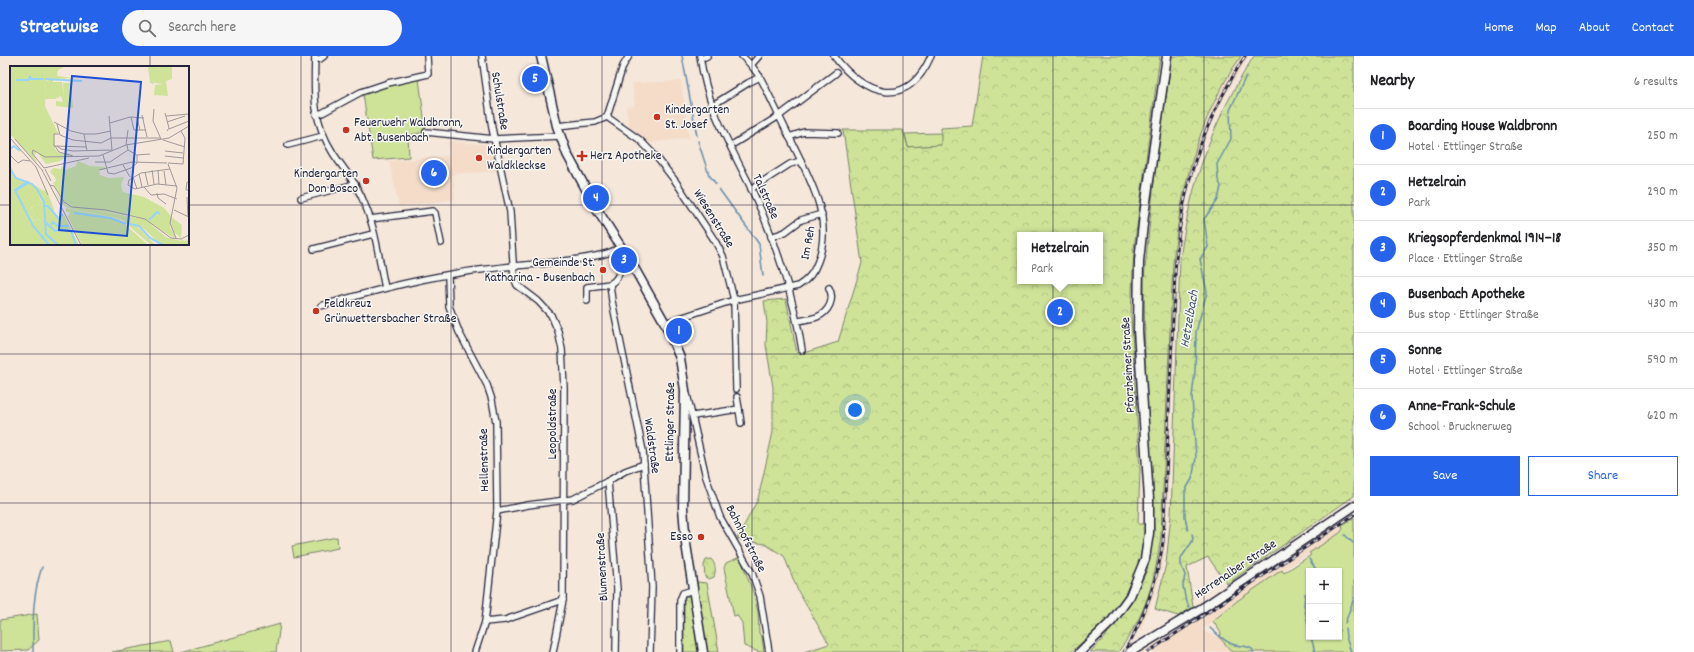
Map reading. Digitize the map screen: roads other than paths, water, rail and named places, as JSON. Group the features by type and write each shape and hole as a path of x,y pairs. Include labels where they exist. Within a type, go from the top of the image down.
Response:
{"main road":[{"name":"Ettlinger Straße","path":"541,56 557,126 567,154 618,248 665,323 680,358 685,390 683,508 686,544 703,652"},
{"name":"Pforzheimer Straße","path":"1080,652 1112,621 1126,602 1141,571 1147,545 1149,505 1138,330 1139,261 1144,215 1167,56"},
{"name":"Herrenalber Straße","path":"1130,652 1204,607 1354,506"}],"street":[{"path":"324,56 320,59 315,58 316,114 323,136 355,184 365,205 370,218 385,288"},
{"path":"316,114 322,113 361,92 388,83 428,74 427,56"},
{"name":"Schulstraße","path":"482,56 485,86 494,139 510,212 512,267"},
{"path":"557,126 596,122 607,117 623,66 629,56"},
{"name":"Talstraße","path":"704,56 707,93 715,115 751,189 771,237 798,321 802,350"},
{"name":"Im Reh","path":"665,323 734,300 788,290 806,282 816,267 821,255 824,238 822,214 814,188 760,77 742,56"},
{"path":"751,65 759,56"},
{"path":"834,56 859,82 883,92 897,91 909,86 919,77 931,56"},
{"path":"735,143 780,116 836,73"},
{"path":"716,103 760,77"},
{"name":"Wiesenstraße","path":"607,117 640,140 658,159 676,182 715,241 723,256 734,300 736,389"},
{"path":"426,132 494,139 560,136"},
{"path":"789,137 804,132 838,133"},
{"path":"288,145 323,136"},
{"path":"751,189 790,164 801,161"},
{"path":"301,198 355,184"},
{"path":"370,218 432,211 435,213 441,243"},
{"path":"771,237 785,232 802,220 822,214"},
{"path":"314,249 373,234"},
{"path":"320,306 385,288 448,275 488,268 576,260 618,248 620,266 615,281 610,284 587,287 586,301"},
{"name":"Leopoldstraße","path":"512,267 517,285 546,308 551,315 558,331 562,349 564,388 562,600 553,652"},
{"name":"Hellenstraße","path":"448,275 449,306 452,316 487,385 492,400 496,422 497,511 485,622 475,652"},
{"name":"Waldstraße","path":"610,284 612,301 643,452 652,588 650,652"},
{"path":"798,321 817,317 822,314 832,301 832,293 830,288"},
{"name":"Bahnhofstraße","path":"685,390 693,416 706,477 720,517 748,564 760,596 769,652"},
{"path":"737,397 741,423"},
{"path":"693,416 739,410"},
{"path":"497,511 573,499 624,471 644,464"},
{"name":"Blumenstraße","path":"608,481 617,589 616,652"},
{"path":"680,652 680,600 683,593 693,590"},
{"path":"485,622 505,620 562,600"}],"waterway":[{"path":"682,56 697,136"},
{"name":"Hetzelbach","path":"1188,530 1185,517 1185,491 1192,479 1196,458 1192,397 1195,371 1196,332 1207,292 1200,259 1208,247 1204,219 1218,200 1221,186 1218,180 1217,164 1231,139 1230,110 1246,76"},
{"path":"698,141 709,175 716,184"},
{"path":"719,189 759,244 763,276"},
{"name":"Hetzelbach","path":"1189,607 1183,586 1185,575 1181,565 1181,558 1192,542 1192,534"},
{"path":"1345,535 1353,543"},
{"path":"1309,559 1315,568"},
{"path":"33,652 33,619 36,588 42,567"},
{"path":"1306,594 1304,605 1306,615"},
{"path":"1345,623 1354,598"},
{"name":"Hetzelbach","path":"1210,628 1228,642 1235,645 1249,647 1253,650 1253,652"},
{"path":"1345,628 1346,637 1351,652"},
{"path":"1312,640 1315,652"}],"railway":[{"path":"1124,652 1138,626 1154,585 1163,542 1175,273 1182,214 1195,160 1205,134 1216,108 1245,56"},
{"path":"1148,652 1354,515"}],"place":[{"name":"Sonne","path":"535,79"},
{"name":"Kindergarten St. Josef","path":"657,117"},
{"name":"Feuerwehr Waldbronn, Abt. Busenbach","path":"346,130"},
{"name":"Herz Apotheke","path":"582,156"},
{"name":"Kindergarten Waldkleckse","path":"479,158"},
{"name":"Anne-Frank-Schule","path":"434,173"},
{"name":"Kindergarten Don Bosco","path":"366,181"},
{"name":"Busenbach Apotheke","path":"596,198"},
{"name":"Kriegsopferdenkmal 1914–18","path":"624,260"},
{"name":"Gemeinde St. Katharina - Busenbach","path":"603,270"},
{"name":"Feldkreuz Grünwettersbacher Straße","path":"316,311"},
{"name":"Hetzelrain","path":"1060,312"},
{"name":"Boarding House Waldbronn","path":"679,331"},
{"name":"Esso","path":"701,537"}]}
